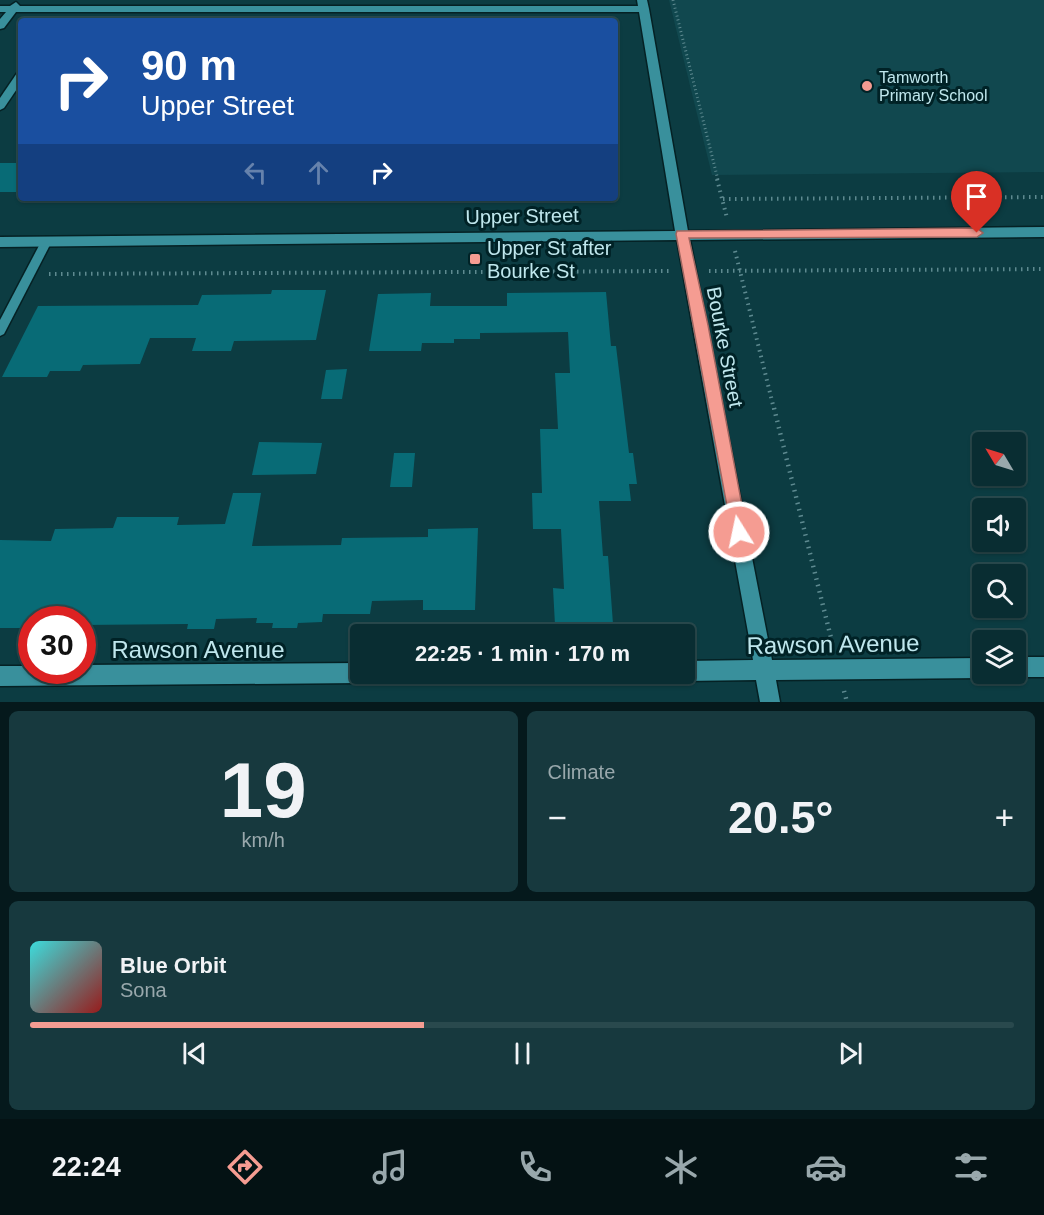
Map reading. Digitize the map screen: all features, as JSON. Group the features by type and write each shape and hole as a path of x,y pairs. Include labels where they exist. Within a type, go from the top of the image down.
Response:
{"street":[{"path":"0,26 20,0"},
{"path":"60,18 69,4"},
{"path":"0,9 69,4 643,4"},
{"name":"Bourke Street","path":"643,4 682,234 770,702"},
{"path":"0,106 18,79"},
{"name":"Upper Street","path":"0,242 1044,232"},
{"path":"1026,667 1044,667"},
{"name":"Rawson Avenue","path":"695,671 972,668"},
{"name":"Rawson Avenue","path":"0,676 350,673"}],"lane":[{"path":"0,331 47,241"}],"path":[{"path":"673,0 847,702"},
{"path":"723,199 1044,197"},
{"path":"689,271 1044,269"},
{"path":"30,275 662,271"}],"shaded area":[{"name":"Tamworth Primary School","path":"669,0 1044,0 1044,172 712,175"}],"building":[{"path":"0,163 18,163 18,192 0,192"},
{"path":"272,290 326,290 316,340 234,341 231,351 192,351 196,338 150,338 140,364 83,365 80,371 50,371 47,377 2,377 38,306 198,305 202,295 271,294"},
{"path":"606,292 611,346 616,346 629,453 633,453 637,484 629,484 631,501 599,501 603,556 608,556 613,624 555,624 553,588 564,589 561,529 533,529 532,493 542,493 540,429 558,429 555,373 570,373 568,332 480,333 480,339 454,339 454,343 422,343 421,351 369,351 378,294 431,293 430,306 507,306 507,293"},
{"path":"347,369 342,399 321,399 326,370"},
{"path":"259,442 322,443 316,474 252,475"},
{"path":"394,453 415,453 412,487 390,487"},
{"path":"233,493 261,493 252,546 341,545 342,538 428,537 428,529 478,528 475,610 423,610 423,600 372,601 370,614 323,614 322,622 298,623 297,628 272,628 273,623 256,623 257,618 216,619 214,629 187,629 188,624 96,625 96,606 18,606 18,628 0,628 0,540 51,541 55,529 113,528 117,517 179,517 177,525 225,524"}],"place":[{"name":"Tamworth Primary School","path":"867,86"},
{"name":"Upper St after Bourke St","path":"475,259"}],"route":[{"path":"739,532 682,234 977,233"}]}
